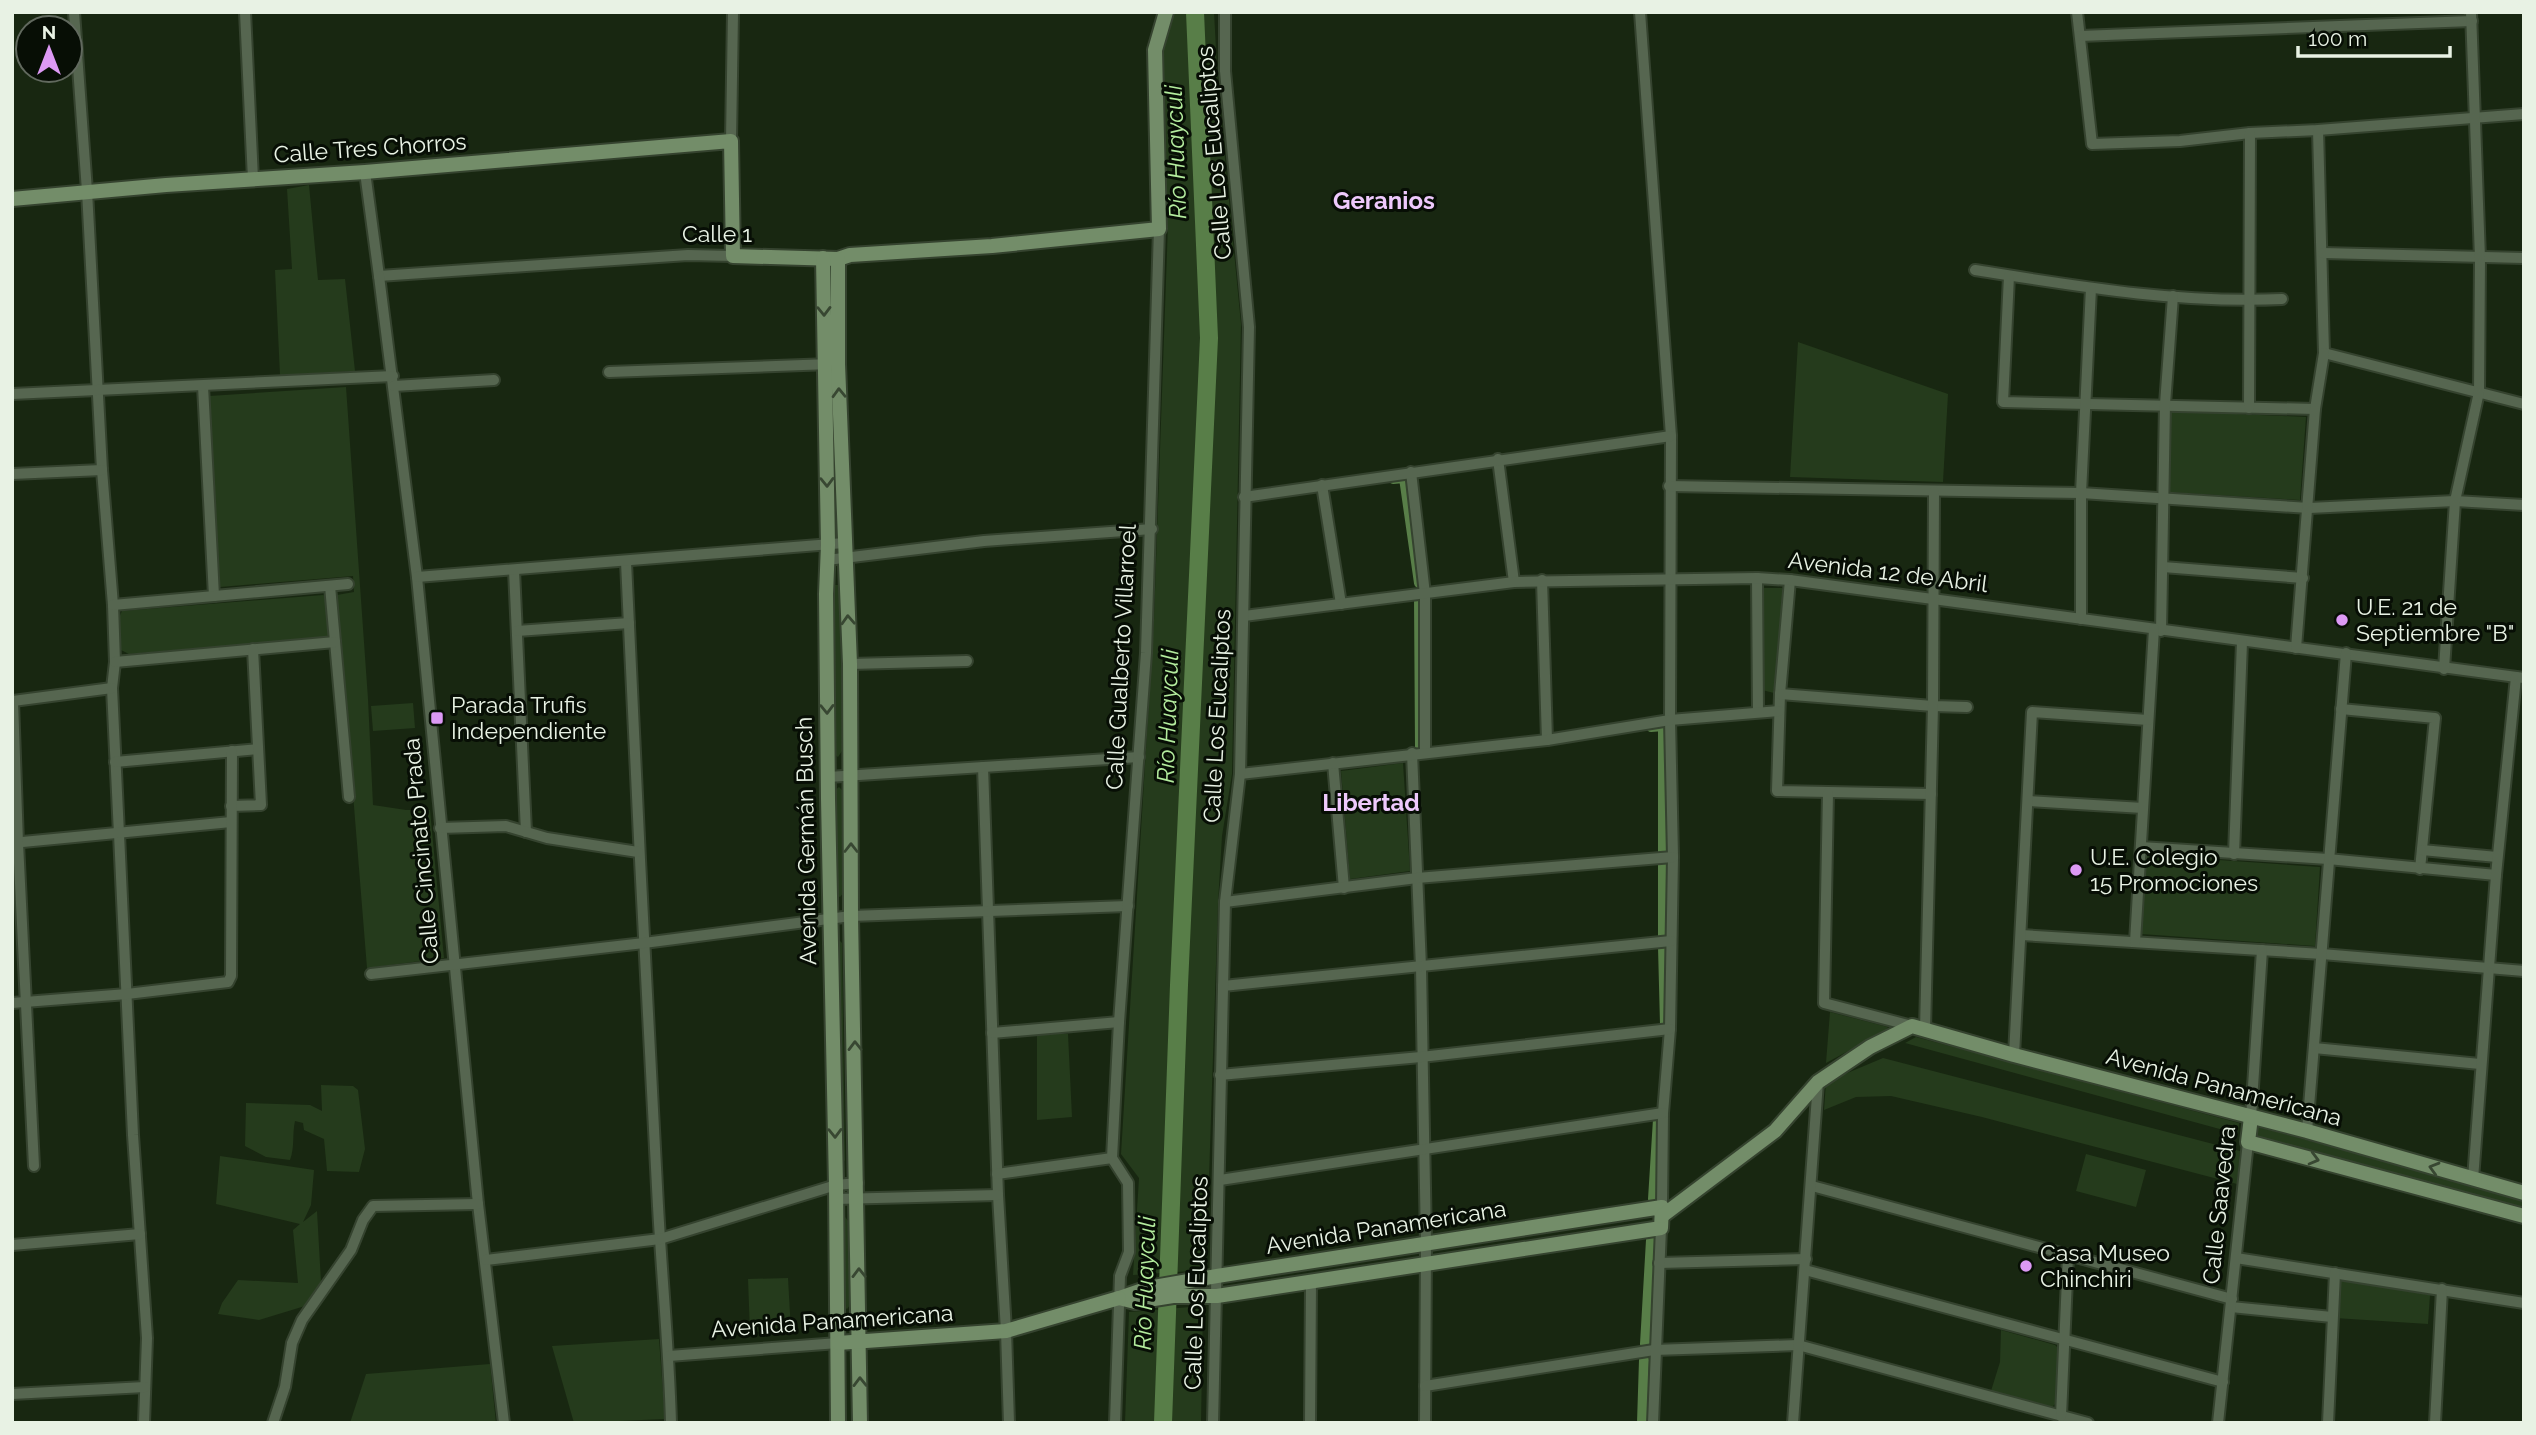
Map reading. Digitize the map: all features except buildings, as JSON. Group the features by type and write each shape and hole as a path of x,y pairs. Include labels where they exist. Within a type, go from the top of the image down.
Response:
{"main road":[{"name":"Calle Gualberto Villarroel","path":"1159,229 1155,50 1166,12"},
{"name":"Calle Tres Chorros","path":"12,199 731,141"},
{"path":"731,141 733,256"},
{"name":"Calle 1","path":"733,256 838,259 850,255 992,246 1159,229"},
{"name":"Avenida Germán Busch","path":"823,258 845,550 850,664 851,916 858,1183 860,1423"},
{"name":"Avenida Germán Busch","path":"838,259 831,364 825,594 838,1423"},
{"name":"Avenida Panamericana","path":"1172,1291 1217,1296 1311,1282 1426,1264 1662,1217 1775,1131 1818,1082 1870,1047 1918,1028 2524,1193"},
{"name":"Calle Saavedra","path":"2248,1142 2251,1117"},
{"name":"Avenida Panamericana","path":"2248,1142 2524,1216"},
{"name":"Avenida Panamericana","path":"838,1343 1006,1331 1119,1298 1172,1291 1217,1276 1426,1243 1662,1217"}],"street":[{"path":"74,12 113,606 115,762 147,1338 144,1423"},
{"path":"245,12 253,179"},
{"path":"731,141 733,12"},
{"name":"Calle Los Eucaliptos","path":"1213,1423 1226,902 1240,774 1249,327 1226,71 1226,12"},
{"path":"1640,12 1671,436 1669,579 1673,857 1670,1029 1663,1113 1662,1217 1654,1350 1653,1423"},
{"path":"2077,12 2092,144 2180,141 2250,133 2318,131 2524,114"},
{"path":"2080,36 2471,17 2480,258 2479,391 2455,501 2444,669"},
{"path":"2296,648 2315,409 2324,353 2318,131"},
{"path":"2249,408 2250,133"},
{"path":"365,172 379,276"},
{"name":"Calle Gualberto Villarroel","path":"1112,1158 1119,1022 1146,653 1152,529 1159,229"},
{"path":"2323,253 2524,258"},
{"name":"Calle 1","path":"379,276 688,255 733,256"},
{"path":"1975,270 2091,288 2173,296 2249,301 2282,299"},
{"name":"Calle Cincinato Prada","path":"379,276 417,577 453,965 504,1423"},
{"path":"2009,276 2003,402 2315,409"},
{"path":"2081,619 2081,493 2091,288"},
{"path":"2135,942 2148,720 2162,567 2165,404 2173,296"},
{"path":"2324,353 2524,404"},
{"path":"609,372 831,364"},
{"path":"12,394 203,386 494,380"},
{"path":"203,386 214,596"},
{"path":"1244,497 1671,436"},
{"path":"1498,459 1514,582"},
{"path":"12,474 102,470"},
{"path":"1411,472 1425,593 1425,751"},
{"path":"1322,485 1341,604"},
{"path":"1669,486 2081,493 2309,508 2455,501 2524,505"},
{"path":"1918,1028 1931,794 1934,492"},
{"path":"417,577 1152,529"},
{"path":"626,562 638,852 671,1423"},
{"path":"2162,567 2303,578"},
{"path":"514,570 526,832"},
{"path":"1757,578 1758,712"},
{"name":"Avenida 12 de Abril","path":"1244,616 1514,582 1757,578 1933,598 2242,642 2520,677"},
{"path":"1542,580 1547,740"},
{"path":"1790,580 1780,694 1777,791 1931,794"},
{"path":"113,606 348,584"},
{"path":"330,586 349,797"},
{"path":"517,631 629,624"},
{"path":"115,662 335,642"},
{"path":"2234,854 2242,642"},
{"path":"231,806 261,805 253,649"},
{"path":"2307,1132 2346,653"},
{"path":"850,664 967,661"},
{"path":"2473,1179 2497,857 2520,677"},
{"path":"34,1166 27,1001 15,843 13,701 112,688"},
{"path":"1780,694 1967,707"},
{"path":"2341,709 2435,719 2420,869"},
{"path":"1240,774 1425,751 1547,740 1670,720 1779,711"},
{"path":"2014,1055 2032,712 2148,720"},
{"path":"115,762 258,749"},
{"path":"12,1003 127,994 228,982 231,976 232,751"},
{"path":"1412,753 1421,967 1426,1243 1425,1423"},
{"path":"828,777 1139,757"},
{"path":"1333,763 1344,888"},
{"path":"983,767 997,1174 1009,1423"},
{"name":"Avenida Panamericana","path":"1828,793 1824,1003 1918,1028"},
{"path":"2029,801 2143,808"},
{"path":"15,843 231,822"},
{"path":"440,828 506,826 547,838 638,852"},
{"path":"2141,848 2328,859 2496,875"},
{"path":"2422,850 2497,857"},
{"path":"1226,902 1418,878 1673,857"},
{"path":"371,974 851,916 1128,906"},
{"path":"2021,935 2322,954 2524,971"},
{"path":"1223,986 1671,941"},
{"name":"Calle Saavedra","path":"2251,1117 2262,950"},
{"path":"992,1033 1119,1022"},
{"path":"1220,1075 1421,1057 1670,1029"},
{"path":"2314,1048 2480,1064"},
{"path":"1793,1423 1818,1082"},
{"path":"1220,1180 1663,1113"},
{"name":"Calle Saavedra","path":"2218,1423 2248,1142"},
{"path":"997,1174 1112,1158 1128,1182 1129,1252 1120,1276 1115,1423"},
{"path":"486,1260 660,1239 836,1192 858,1183"},
{"path":"1812,1186 2231,1303 2332,1317"},
{"path":"836,1192 858,1199 998,1195"},
{"path":"273,1423 285,1387 292,1343 302,1320 351,1250 363,1220 373,1206 478,1204"},
{"path":"12,1245 140,1234"},
{"path":"2061,1416 2068,1256"},
{"path":"2236,1258 2524,1303"},
{"path":"1659,1263 1805,1265 2064,1341 2222,1382"},
{"path":"2328,1423 2335,1273"},
{"path":"1310,1423 1311,1282"},
{"path":"2435,1423 2442,1289"},
{"name":"Avenida Panamericana","path":"669,1356 838,1343"},
{"path":"1424,1386 1654,1350 1797,1345 2088,1423"},
{"path":"12,1394 145,1387"}],"green space":[{"path":"1172,12 1214,12 1218,86 1241,324 1232,774 1222,836 1218,903 1206,1270 1133,1275 1139,1178 1121,1154 1154,620 1168,224 1157,44"},
{"path":"309,185 318,280 345,279 355,371 280,375 275,270 292,269 287,189"},
{"path":"1798,342 1948,394 1943,482 1790,477"},
{"path":"346,387 373,805 430,810 444,958 367,968 337,595 354,592 353,576 220,587 209,396"},
{"path":"2170,411 2306,417 2300,500 2168,492"},
{"path":"834,585 838,585 840,589 842,751 838,757 834,754"},
{"path":"1764,588 1782,588 1784,592 1774,693 1762,690"},
{"path":"323,595 328,597 331,632 328,637 129,654 119,649 117,622 122,611"},
{"path":"413,703 415,728 373,731 371,706"},
{"path":"1403,763 1410,871 1350,879 1341,771"},
{"path":"839,787 843,791 844,892 840,897 836,895 834,791"},
{"path":"2146,855 2320,867 2315,946 2141,934"},
{"path":"837,938 842,943 845,1160 841,1166"},
{"path":"1830,1012 1888,1027 1826,1063"},
{"path":"1037,1034 1068,1034 1072,1117 1037,1120"},
{"path":"1916,1037 2239,1123 2238,1134 1905,1043"},
{"path":"1883,1058 2240,1151 2237,1184 1891,1096 1856,1097 1824,1110 1826,1082"},
{"path":"321,1085 353,1086 358,1090 365,1149 359,1172 327,1171 324,1139 304,1130 303,1123 295,1121 290,1160 266,1157 245,1146 246,1103 310,1105 322,1111"},
{"path":"2258,1127 2524,1199 2524,1209 2257,1138"},
{"path":"2086,1154 2146,1170 2136,1207 2076,1191"},
{"path":"220,1156 314,1170 311,1205 303,1222 317,1211 321,1282 305,1306 259,1320 218,1314 222,1303 238,1280 298,1283 293,1230 300,1224 216,1204"},
{"path":"845,1217 849,1222 851,1304 847,1309 843,1306 842,1220"},
{"path":"788,1278 791,1331 750,1332 748,1279"},
{"path":"2339,1280 2430,1295 2428,1324 2335,1318"},
{"path":"1203,1306 1201,1423 1125,1423 1129,1312"},
{"path":"2001,1330 2055,1345 2059,1349 2055,1404 2052,1407 1991,1391 2000,1362"},
{"path":"659,1339 665,1419 574,1423 552,1346"},
{"path":"490,1364 496,1423 350,1423 366,1374"}],"waterway":[{"name":"Río Huayculi","path":"1163,1423 1179,985 1209,338 1195,12"},
{"path":"1393,479 1404,478 1419,583"},
{"path":"1419,598 1420,747"},
{"path":"1651,727 1663,726 1663,852"},
{"path":"1663,863 1663,937"},
{"path":"1663,947 1665,1024"},
{"path":"1653,1199 1658,1119"},
{"path":"1645,1344 1651,1240"},
{"path":"1642,1423 1644,1360"}],"place":[{"name":"U.E. 21 de Septiembre \"B\"","path":"2342,620"},
{"name":"Parada Trufis Independiente","path":"437,718"},
{"name":"U.E. Colegio 15 Promociones","path":"2076,870"},
{"name":"Casa Museo Chinchiri","path":"2026,1266"}],"district":[{"name":"Geranios","path":"1384,201"},
{"name":"Libertad","path":"1371,803"}]}
